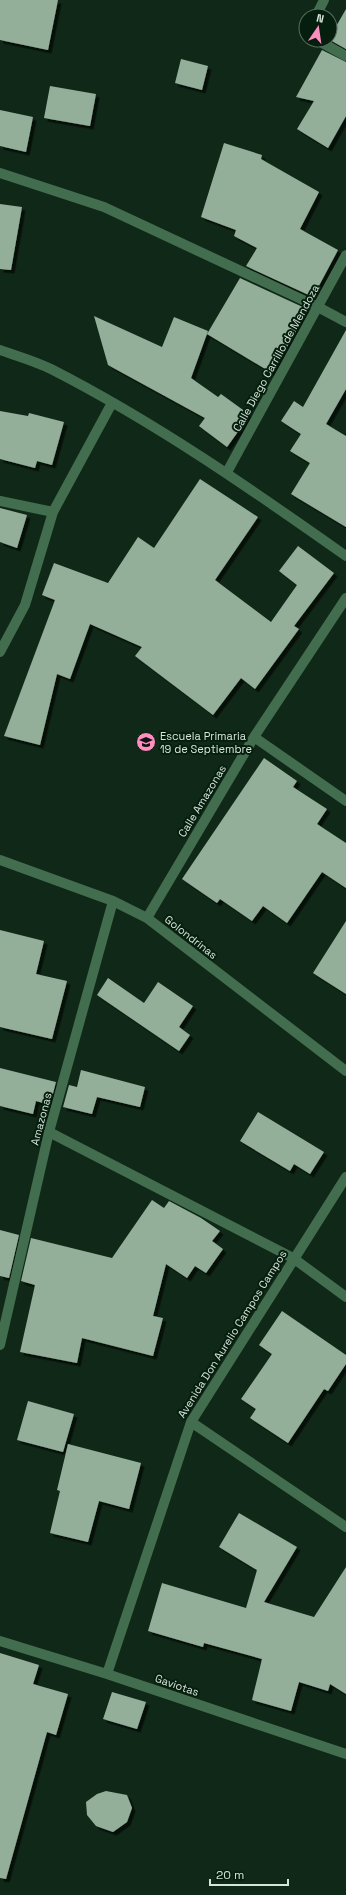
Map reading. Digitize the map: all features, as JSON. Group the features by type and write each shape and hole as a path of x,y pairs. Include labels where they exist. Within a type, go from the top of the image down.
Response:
{"street":[{"path":"332,48 346,56"},
{"path":"0,173 104,206 318,307 346,322"},
{"name":"Calle Diego Carrillo de Mendoza","path":"227,472 346,255"},
{"path":"0,350 50,369 162,432 227,472 346,556"},
{"path":"0,652 25,605 53,512 112,403"},
{"path":"0,501 53,512"},
{"name":"Calle Amazonas","path":"147,918 254,737 346,598"},
{"path":"254,737 346,801"},
{"name":"Golondrinas","path":"0,860 113,901 147,918 346,1072"},
{"name":"Amazonas","path":"0,1345 49,1132 113,901"},
{"path":"49,1132 293,1258 346,1297"},
{"name":"Avenida Don Aurelio Campos Campos","path":"107,1674 191,1422 293,1258 346,1177"},
{"path":"191,1422 346,1527"},
{"name":"Gaviotas","path":"0,1641 107,1674 346,1754"}],"building":[{"path":"0,0 58,0 48,50 0,40"},
{"path":"346,9 346,49 338,44 338,23"},
{"path":"322,50 346,62 346,116 328,148 297,129 314,101 296,97"},
{"path":"181,59 208,66 202,90 175,83"},
{"path":"50,86 96,94 90,126 44,118"},
{"path":"0,110 33,117 26,152 0,146"},
{"path":"224,143 262,155 261,159 319,192 300,229 338,250 313,297 246,266 257,248 234,236 236,230 201,217"},
{"path":"0,204 22,207 11,270 0,269"},
{"path":"240,278 307,309 303,316 304,317 272,373 207,334"},
{"path":"94,316 162,347 174,317 208,331 191,378 218,397 221,394 250,415 227,447 199,426 205,418 108,365"},
{"path":"346,330 346,389 326,424 346,436 346,527 291,494 310,463 290,451 301,434 281,421 294,401 303,407"},
{"path":"0,411 28,416 29,413 64,422 52,465 37,461 35,468 0,459"},
{"path":"200,479 258,517 215,580 271,622 297,585 279,571 298,546 334,573 294,626 299,629 255,689 241,678 213,715 135,656 142,647 90,624 70,679 57,674 40,745 4,736 55,600 42,595 54,563 108,583 138,537 154,548"},
{"path":"0,508 27,515 17,548 0,542"},
{"path":"264,758 297,781 293,787 327,809 317,824 346,843 346,888 322,872 287,923 263,906 252,921 220,899 217,903 182,879"},
{"path":"346,921 346,994 313,973"},
{"path":"0,930 44,941 36,974 67,981 52,1039 0,1027"},
{"path":"108,978 144,1003 158,982 193,1006 179,1027 190,1035 179,1051 97,995"},
{"path":"0,1068 56,1082 50,1105 36,1101 33,1114 0,1106"},
{"path":"81,1070 145,1087 140,1107 97,1097 92,1114 63,1107 69,1085 77,1087"},
{"path":"258,1112 324,1152 310,1174 294,1164 290,1171 240,1141"},
{"path":"152,1200 164,1208 169,1201 201,1218 220,1231 212,1241 223,1249 206,1273 195,1266 187,1278 166,1264 153,1316 163,1318 153,1356 82,1338 77,1363 20,1352 35,1285 21,1281 31,1238 112,1258"},
{"path":"0,1230 19,1235 9,1278 0,1276"},
{"path":"282,1311 346,1355 346,1364 328,1391 324,1389 288,1443 250,1418 256,1409 241,1399 272,1354 259,1345"},
{"path":"28,1401 74,1414 63,1452 17,1440"},
{"path":"68,1444 141,1463 129,1509 99,1501 88,1542 50,1533 60,1491 57,1490"},
{"path":"239,1513 297,1547 264,1602 314,1617 346,1567 346,1694 330,1684 328,1691 299,1682 291,1711 252,1700 262,1659 204,1643 203,1647 148,1631 162,1583 246,1608 257,1570 219,1547"},
{"path":"0,1653 39,1665 33,1684 68,1694 56,1735 47,1732 6,1879 0,1878"},
{"path":"112,1692 146,1702 137,1729 103,1719"},
{"path":"106,1791 127,1795 132,1808 127,1822 113,1832 96,1826 87,1815 86,1802 97,1794"}],"place":[{"name":"Escuela Primaria 19 de Septiembre","path":"146,742"}]}
